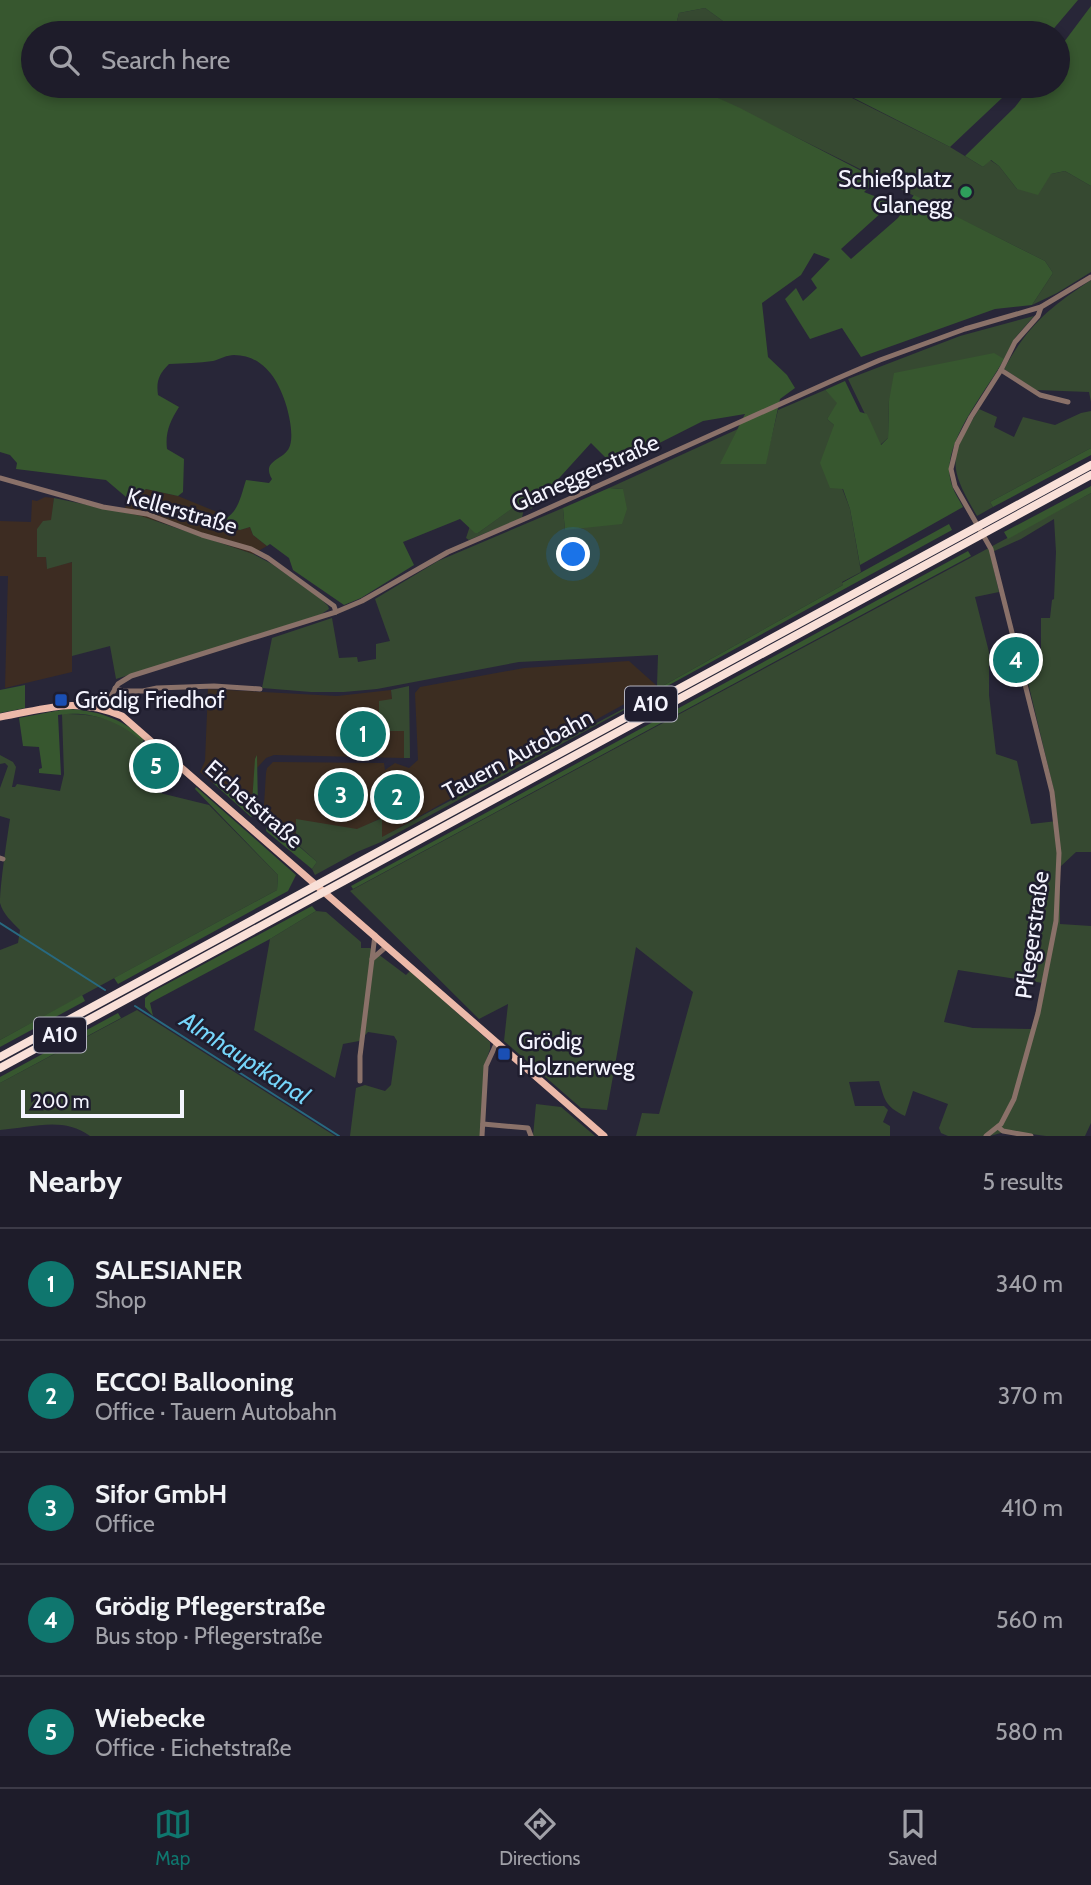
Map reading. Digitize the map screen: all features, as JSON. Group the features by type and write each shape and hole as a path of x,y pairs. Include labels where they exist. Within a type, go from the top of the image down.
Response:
{"highway":[{"name":"Tauern Autobahn","path":"989,526 1091,465"},
{"name":"Tauern Autobahn","path":"0,1057 973,534 1091,475"},
{"name":"Tauern Autobahn","path":"0,1068 340,884 973,534"}],"main road":[{"path":"0,717 63,705 104,708"},
{"name":"Eichetstraße","path":"104,708 122,716 143,732 604,1136"}],"street":[{"name":"Glaneggerstraße","path":"116,688 131,676 337,612 362,601 448,552 861,367 965,329 1041,307 1091,277"},
{"name":"Pflegerstraße","path":"986,1136 998,1128 1014,1099 1038,1013 1056,921 1059,853 1052,792 991,549 956,486 951,469 962,434 1015,342 1038,316 1041,307"},
{"path":"1001,370 1040,395 1068,402"},
{"name":"Kellerstraße","path":"0,478 103,507 147,514 202,535 251,549 268,558 334,606 337,612"},
{"path":"104,708 116,688 124,691 214,686 260,689"},
{"path":"360,1081 360,1056 375,935"},
{"path":"372,958 387,946"},
{"path":"482,1136 486,1066 497,1042"},
{"path":"483,1124 528,1128 530,1136"},
{"path":"998,1128 1003,1132 1031,1136"}],"shaded area":[{"path":"146,489 178,496 217,512 225,519 224,525 240,530 250,527 253,535 267,546 253,554 160,522 124,513 126,504"},
{"path":"54,498 52,520 38,557 46,557 47,568 72,562 72,672 5,688 8,576 0,576 0,521 31,522 32,500"},
{"path":"629,661 657,686 563,738 564,740 489,780 487,778 381,838 381,818 357,830 297,820 295,843 272,823 267,825 263,821 266,773 273,762 384,763 385,770 395,763 409,768 418,760 415,693 420,687 524,668"},
{"path":"208,689 337,696 391,690 392,699 379,730 404,731 404,758 274,755 266,758 257,768 256,756 252,803 248,804 217,780 213,783 200,772 205,761"}],"green space":[{"path":"0,0 1078,0 1060,21 723,21 705,8 679,13 677,21 21,21 21,98 718,98 877,179 864,192 892,203 841,249 851,259 898,218 914,195 1045,261 1053,273 1032,305 995,309 861,357 842,328 810,339 785,299 796,288 803,301 817,288 811,279 830,259 814,253 801,275 762,303 768,357 787,375 795,388 780,399 766,464 720,464 745,414 703,421 614,466 591,443 531,509 524,500 478,533 460,519 403,542 414,565 361,598 344,605 293,570 289,558 253,535 250,527 240,530 224,525 225,519 230,516 241,497 246,480 269,483 272,479 269,473 270,465 287,451 291,442 289,418 280,389 270,372 254,360 234,355 213,361 169,364 161,375 158,395 179,407 169,427 167,438 167,449 184,459 183,492 178,496 146,489 126,504 126,497 106,480 16,469 17,463 10,455 0,452"},
{"path":"1091,6 1091,186 1065,171 1051,174 1038,195 1017,189 991,160 983,167 965,156 1022,98 1070,98 1070,34"},
{"path":"705,8 723,21 677,21 679,13"},
{"name":"Schießplatz Glanegg","path":"717,98 852,98 950,147 983,167 990,160 999,166 1017,189 1051,174 1065,171 1091,186 1091,272 1032,305 1053,273 1045,261"},
{"path":"854,98 1002,98 950,147"},
{"path":"1091,280 1091,402 1089,392 1036,390 1004,369 1031,328 1063,299"},
{"path":"1034,316 1015,338 1004,359 889,401 888,438 880,445 848,379 960,336"},
{"path":"994,353 1004,359 967,418 952,451 949,467 951,482 963,507 860,565 850,509 843,489 830,488 820,463 834,425 827,419 837,403 825,390 845,381 860,412 867,414 881,445 888,438 889,401 894,373"},
{"path":"825,390 838,403 827,419 834,425 830,488 842,488 850,509 861,572 842,582 843,585 659,688 658,655 519,662 377,689 344,692 262,688 272,638 332,618 339,658 357,657 358,662 376,659 376,644 390,641 375,599 438,561 563,508 565,530 623,489 609,488 738,429 721,464 765,464 778,410"},
{"path":"979,409 997,417 994,427 1014,437 1023,417 1055,425 1091,411 1091,448 990,502 993,507 977,516 961,485 955,462 962,440"},
{"path":"1091,448 1091,455 993,507 990,502"},
{"path":"1091,486 1091,493 1008,539 1004,532"},
{"path":"609,488 623,489 627,509 622,524 565,530 563,508"},
{"path":"1091,493 1091,852 1076,852 1060,867 1060,924 1091,926 1091,1123 1085,1136 1046,1136 1008,1131 990,1136 948,1136 941,1133 939,1128 948,1104 913,1091 905,1116 887,1102 879,1081 849,1082 855,1106 884,1106 888,1110 883,1122 890,1126 890,1136 636,1136 642,1113 659,1114 693,992 636,947 607,1110 581,1108 504,1041 508,1004 479,1019 350,891","holes":["1054,519 1056,552 1054,599 1050,618 1041,618 1041,653 1021,653 1054,791 1057,821 1031,824 1017,761 996,754 989,695 989,652 975,597 999,592 990,553 1021,539","958,970 1043,983 1032,1029 973,1028 944,1022"]},
{"path":"54,498 141,516 253,554 320,598 329,609 320,615 116,679 110,646 72,656 72,562 47,569 46,557 37,557 37,529 43,521 51,520"},
{"path":"522,501 522,518 469,540 466,538 470,526 478,533"},
{"path":"949,524 952,530 660,690 659,688"},
{"path":"968,551 971,556 353,889 351,886"},
{"path":"25,685 25,708 0,713 0,690"},
{"path":"409,686 410,758 404,758 404,731 379,731 379,701 392,699 391,690"},
{"path":"638,701 381,842 315,875 312,869 317,862 296,843 296,819 357,829 382,818 382,837"},
{"path":"66,709 98,713 117,720 144,738 143,742 124,728 104,719 81,714 58,715 61,775 39,773 42,768 39,747 23,746 19,718"},
{"path":"62,714 105,719 142,740 143,779 156,792 209,805 278,875 277,890 0,1040 0,950 18,943 20,930 0,903 10,819 0,816 0,788 8,766 5,763 0,764 0,755 13,762 16,767 12,787 17,784 60,791 64,774"},
{"path":"257,755 258,808 256,814 251,817 213,783 217,780 248,804 252,803"},
{"path":"196,787 296,875 288,891 118,984 114,978 277,890 278,875"},
{"path":"272,823 317,862 312,869 266,831 267,825"},
{"path":"312,906 316,911 270,939 150,1003 153,1016 145,1007 145,998 152,992"},
{"path":"316,911 326,912 361,942 361,948 370,948 406,975 410,971 490,1042 480,1136 350,1136 356,1088 365,1085 385,1091 391,1085 397,1041 394,1036 368,1032 359,1041 343,1044 335,1078 254,1030 270,939"},
{"path":"82,995 85,1001 0,1047 0,1040"},
{"path":"137,1010 335,1136 90,1136 69,1126 58,1125 0,1130 0,1083"},
{"path":"118,1013 121,1018 0,1083 0,1077"},
{"path":"536,1104 561,1107 595,1136 533,1136"}],"waterway":[{"path":"0,923 105,990"},
{"name":"Almhauptkanal","path":"135,1006 339,1136"}],"place":[{"name":"Schießplatz Glanegg","path":"966,192"},
{"name":"Grödig Pflegerstraße","path":"1016,660"},
{"name":"Grödig Friedhof","path":"61,700"},
{"name":"SALESIANER","path":"363,734"},
{"name":"Wiebecke","path":"156,766"},
{"name":"Sifor GmbH","path":"341,795"},
{"name":"ECCO! Ballooning","path":"397,797"},
{"name":"Grödig Holznerweg","path":"504,1054"}]}
